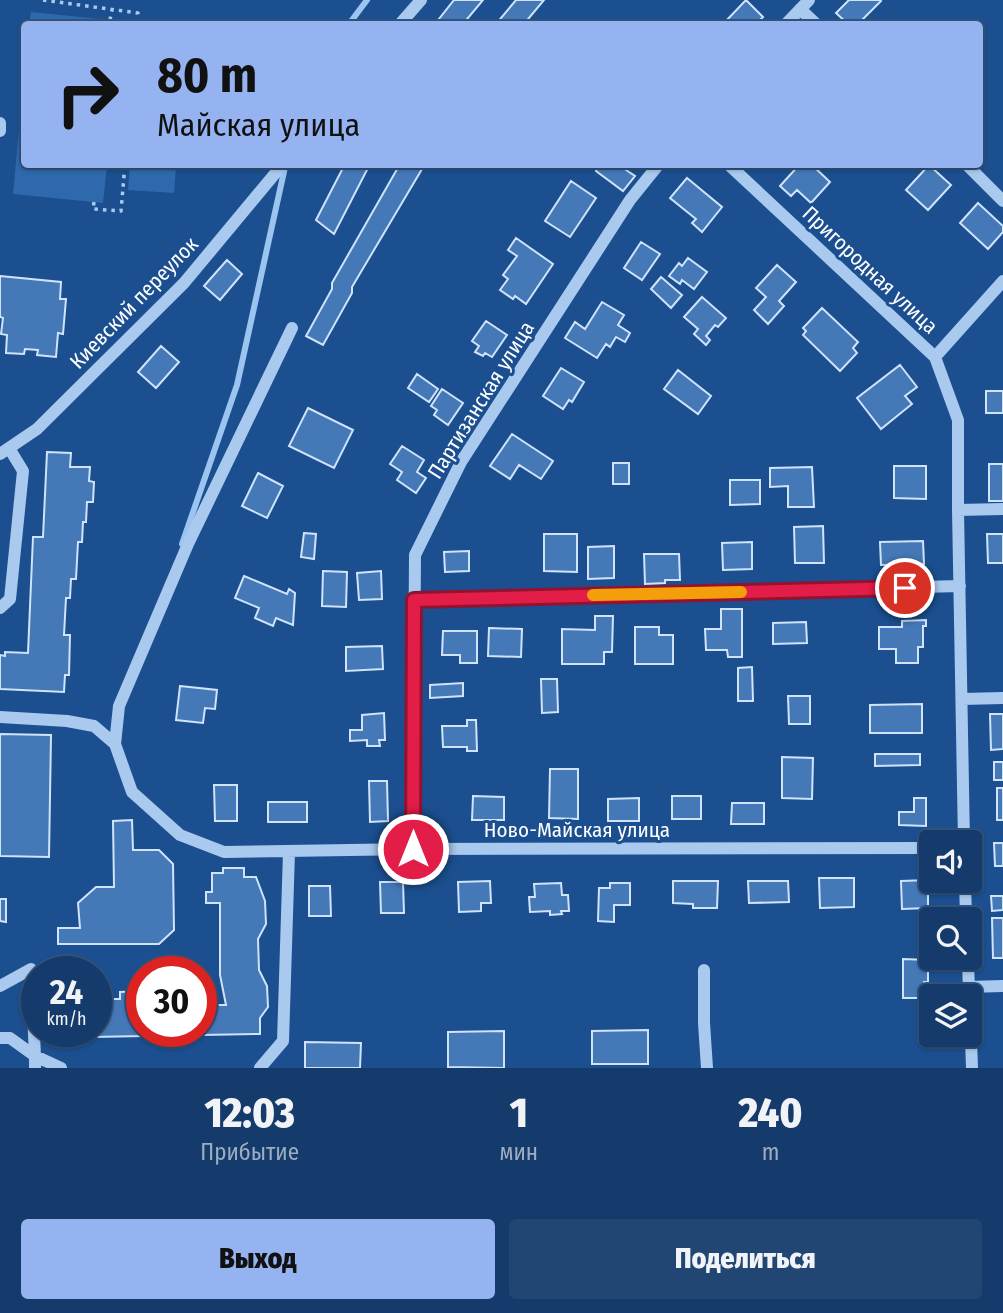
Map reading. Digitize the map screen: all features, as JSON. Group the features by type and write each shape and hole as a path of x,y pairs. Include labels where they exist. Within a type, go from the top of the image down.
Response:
{"street":[{"path":"403,21 421,0"},
{"path":"789,21 804,5 814,21"},
{"path":"0,123 0,131"},
{"name":"Киевский переулок","path":"5,451 37,429 184,282 280,168"},
{"name":"Партизанская улица","path":"413,849 415,555 461,462 631,200 656,168"},
{"name":"Пригородная улица","path":"732,168 935,357 958,420 964,830"},
{"path":"970,168 1003,201"},
{"path":"935,357 1003,281"},
{"path":"115,744 119,706 124,693 188,544 292,328"},
{"path":"0,608 10,599 23,471 5,451"},
{"path":"958,510 1003,509"},
{"path":"414,600 960,586"},
{"path":"962,699 1003,698"},
{"path":"0,717 67,721 94,726 115,744"},
{"name":"Ново-Майская улица","path":"115,744 132,792 180,835 224,852 919,848"},
{"path":"260,1068 283,1041 289,852"},
{"path":"0,986 31,969 35,1062"},
{"path":"704,970 707,1068"},
{"path":"982,989 1003,986"},
{"path":"0,1038 10,1038 35,1062 61,1068"},
{"path":"971,1047 972,1068"}],"path":[{"path":"43,0 138,13 137,21"},
{"path":"110,20 112,10"},
{"path":"94,202 93,209 121,211 125,168"}],"shaded area":[{"path":"31,12 121,21 30,21"},
{"path":"21,108 21,168 107,168 103,203 13,194"},
{"path":"130,168 176,168 174,193 128,190"}],"building":[{"path":"454,0 483,0 466,21 437,21"},
{"path":"516,0 544,0 526,21 498,21"},
{"path":"746,0 763,17 759,21 726,21"},
{"path":"849,0 881,1 861,21 845,21 836,13"},
{"path":"343,168 368,168 334,234 316,220"},
{"path":"398,168 423,168 352,287 352,293 323,345 306,336 332,289 332,283"},
{"path":"598,168 623,168 635,176 623,191 596,171"},
{"path":"796,168 815,168 830,182 811,203 797,190 791,196 780,186"},
{"path":"926,168 932,168 951,185 928,210 906,190"},
{"path":"687,178 722,207 702,232 692,223 696,219 670,198"},
{"path":"571,181 596,198 570,237 545,221"},
{"path":"978,203 1003,226 1003,232 988,249 960,223"},
{"path":"516,238 553,264 526,304 500,290 508,279 503,275 517,256 508,250"},
{"path":"641,242 660,254 642,280 624,268"},
{"path":"688,258 707,272 694,289 682,280 680,284 669,276 679,263 682,266"},
{"path":"227,260 242,274 220,300 204,286"},
{"path":"777,265 796,282 779,301 784,306 768,324 754,310 766,297 756,288"},
{"path":"0,276 61,282 60,299 66,299 63,334 58,333 56,357 37,355 38,350 25,349 24,354 6,353 7,335 1,334 3,318 0,317"},
{"path":"661,277 682,295 671,308 651,289"},
{"path":"702,297 726,318 718,327 715,325 706,336 710,340 706,345 694,334 698,329 684,317"},
{"path":"602,302 624,315 618,325 630,333 625,342 616,337 610,347 606,344 597,358 565,338 575,322 585,329"},
{"path":"822,308 858,342 853,348 857,353 840,371 803,335 806,331 803,328"},
{"path":"486,321 507,335 492,357 475,352 479,346 472,341"},
{"path":"161,346 179,362 156,388 138,372"},
{"path":"900,365 917,387 905,396 912,404 881,429 857,398"},
{"path":"561,368 584,382 572,402 569,400 563,409 543,396"},
{"path":"678,370 711,396 698,414 664,389"},
{"path":"417,374 438,389 429,402 408,388"},
{"path":"442,389 463,403 448,425 434,415 437,410 431,406"},
{"path":"986,391 1003,391 1003,413 986,413"},
{"path":"308,408 353,430 334,468 289,446"},
{"path":"512,434 553,461 541,479 519,465 510,479 490,466"},
{"path":"402,446 424,460 417,472 426,478 416,493 397,480 402,472 390,464"},
{"path":"47,452 71,453 70,467 90,467 89,481 94,482 93,502 87,502 82,542 78,542 76,579 71,579 70,598 66,598 64,635 70,635 69,675 65,675 64,692 0,689 0,655 5,656 5,652 28,653 33,537 43,537"},
{"path":"613,463 629,463 629,484 613,484"},
{"path":"989,464 1003,464 1003,501 989,501"},
{"path":"894,466 926,466 926,499 894,498"},
{"path":"812,467 814,507 788,507 788,486 770,487 770,468"},
{"path":"258,473 283,486 267,518 242,506"},
{"path":"730,480 760,480 760,504 730,505"},
{"path":"823,526 824,563 795,563 794,527"},
{"path":"304,533 316,534 314,559 301,557"},
{"path":"544,534 577,534 577,572 544,571"},
{"path":"987,534 1003,534 1003,563 988,563"},
{"path":"923,541 924,564 881,565 880,542"},
{"path":"752,542 752,569 723,570 722,543"},
{"path":"614,546 614,578 588,579 588,547"},
{"path":"469,551 469,571 445,572 444,552"},
{"path":"644,554 679,554 680,580 645,584"},
{"path":"323,571 347,572 346,607 322,606"},
{"path":"381,571 382,599 359,600 357,573"},
{"path":"244,576 287,594 289,589 295,593 293,625 276,618 273,626 255,618 259,608 235,598"},
{"path":"721,609 742,609 742,657 728,657 727,650 706,650 705,629 721,629"},
{"path":"595,616 613,616 612,652 604,652 604,664 562,664 562,629 595,630"},
{"path":"926,620 926,626 923,626 923,647 918,647 918,663 896,663 896,649 879,649 879,627 902,627 902,621"},
{"path":"806,622 807,643 773,644 773,623"},
{"path":"635,627 659,627 659,635 673,635 673,664 635,664"},
{"path":"489,628 522,629 521,657 488,656"},
{"path":"443,631 477,631 477,663 460,663 460,655 442,655"},
{"path":"382,646 383,669 346,671 346,647"},
{"path":"752,667 753,701 738,701 738,668"},
{"path":"541,679 557,679 558,712 542,713"},
{"path":"463,683 463,696 430,698 430,685"},
{"path":"180,686 217,690 215,709 205,708 203,723 176,720"},
{"path":"788,696 810,696 810,724 789,724"},
{"path":"922,704 922,733 870,733 870,705"},
{"path":"384,713 385,740 379,740 380,746 367,746 367,740 350,741 350,730 362,730 362,715"},
{"path":"990,714 1003,714 1003,749 991,750"},
{"path":"467,720 476,720 477,751 467,751 467,747 443,747 442,726 467,726"},
{"path":"0,734 51,735 49,857 0,856"},
{"path":"875,754 920,754 920,765 875,766"},
{"path":"782,757 813,758 812,799 782,798"},
{"path":"994,762 1003,762 1003,780 994,780"},
{"path":"550,769 578,769 578,819 549,818"},
{"path":"369,781 387,781 388,821 370,822"},
{"path":"214,785 237,785 237,821 215,821"},
{"path":"997,788 1003,788 1003,820 997,820"},
{"path":"473,796 504,797 504,820 472,820"},
{"path":"672,796 701,796 701,819 672,819"},
{"path":"639,798 639,821 608,821 608,799"},
{"path":"914,798 926,798 926,826 899,825 899,812 914,812"},
{"path":"268,802 307,802 307,822 268,822"},
{"path":"732,803 764,803 764,824 731,824"},
{"path":"132,820 133,850 159,850 173,864 174,930 159,944 58,944 58,928 80,928 78,903 96,887 114,887 113,821"},
{"path":"994,843 1003,843 1003,866 995,866"},
{"path":"223,868 244,868 244,877 256,877 265,901 266,924 258,939 259,970 267,986 268,1007 260,1018 260,1034 217,1035 217,1005 226,1005 220,975 220,903 206,903 206,892 212,892 212,873 223,873"},
{"path":"819,878 854,878 854,907 820,908"},
{"path":"919,880 919,893 928,893 928,907 902,909 901,881"},
{"path":"490,881 491,903 481,903 481,911 459,912 458,882"},
{"path":"673,881 718,881 717,908 693,908 693,904 673,903"},
{"path":"748,881 788,881 789,902 749,903"},
{"path":"380,882 403,882 404,913 381,913"},
{"path":"561,883 562,895 568,895 569,911 550,915 550,911 530,912 529,897 535,897 534,884"},
{"path":"610,883 630,883 630,905 614,905 614,922 598,921 599,888 610,888"},
{"path":"309,886 330,886 331,916 309,916"},
{"path":"991,896 1003,896 1003,910 992,911"},
{"path":"0,899 6,899 6,922 0,921"},
{"path":"992,918 1003,918 1003,958 993,958"},
{"path":"903,959 919,960 919,970 928,970 928,982 919,984 919,998 903,998"},
{"path":"120,992 126,992 126,1036 112,1037 112,999 120,999"},
{"path":"648,1030 648,1064 592,1064 592,1031"},
{"path":"504,1031 504,1068 448,1067 448,1032"},
{"path":"305,1042 361,1043 360,1068 305,1068"}],"waterway":[{"path":"351,21 367,0"},
{"path":"182,544 237,385 285,168"}],"slow traffic":[{"path":"593,595 741,592"}],"route":[{"path":"413,849 414,600 905,588"}]}
